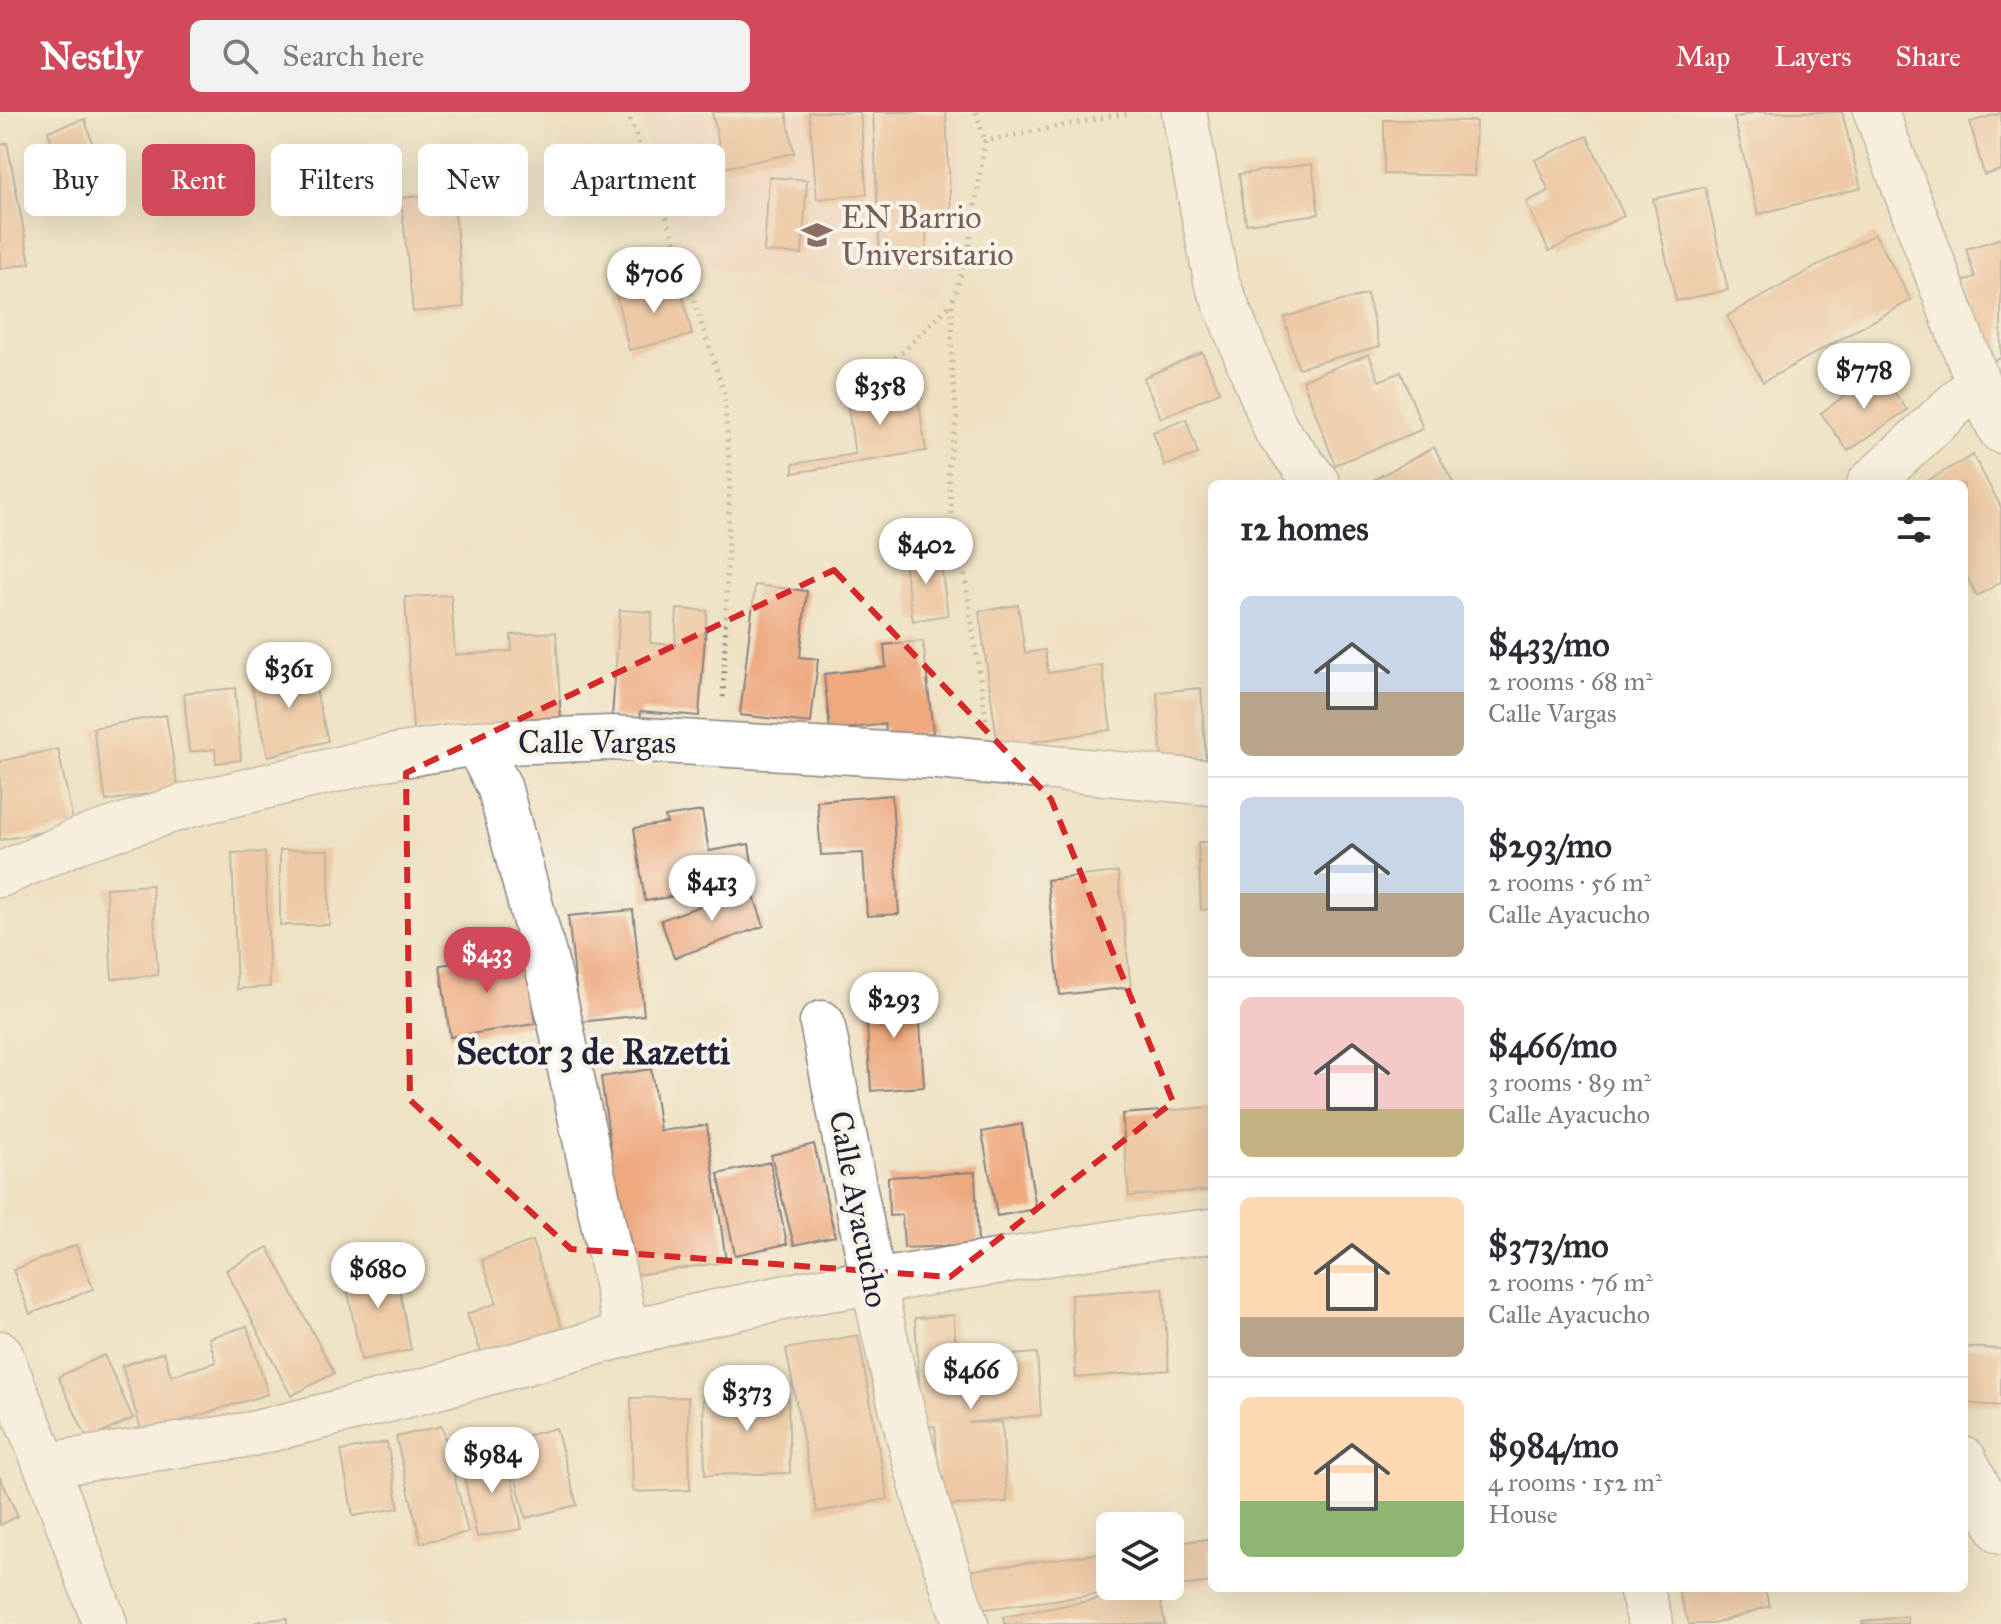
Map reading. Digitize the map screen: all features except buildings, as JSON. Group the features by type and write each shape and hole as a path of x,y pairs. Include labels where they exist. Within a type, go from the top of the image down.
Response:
{"street":[{"path":"1184,112 1216,280 1276,430 1315,480"},
{"path":"1876,112 1989,380 2001,431"},
{"path":"1874,480 1989,380"},
{"name":"Calle Vargas","path":"0,875 80,840 189,805 384,758 476,743 611,738 722,744 992,762 1208,783"},
{"path":"476,743 499,786 552,985 627,1334"},
{"name":"Calle Ayacucho","path":"822,1023 884,1334 939,1551 966,1624"},
{"path":"46,1465 252,1434 689,1318 875,1281 1126,1241 1208,1231"},
{"path":"0,1353 46,1465 105,1624"},
{"path":"1968,1467 2001,1532"},
{"path":"1642,1592 1651,1624"}],"path":[{"path":"627,112 666,215 724,392 730,476 722,744"},
{"path":"976,112 985,141 968,253 952,303 952,373 957,416 948,469 952,515 964,571 992,762"},
{"path":"985,141 1132,112"},
{"path":"882,367 904,351 952,303"}],"highlighted area":[{"path":"834,570 1051,799 1173,1102 950,1277 571,1249 410,1100 406,773"}],"shaded area":[{"name":"EN Barrio Universitario","path":"637,112 956,112 965,203 938,298 690,267 673,216 725,216 725,144 648,144"}],"place":[{"name":"EN Barrio Universitario","path":"817,235"}],"district":[{"name":"Sector 3 de Razetti","path":"593,1051"}]}
